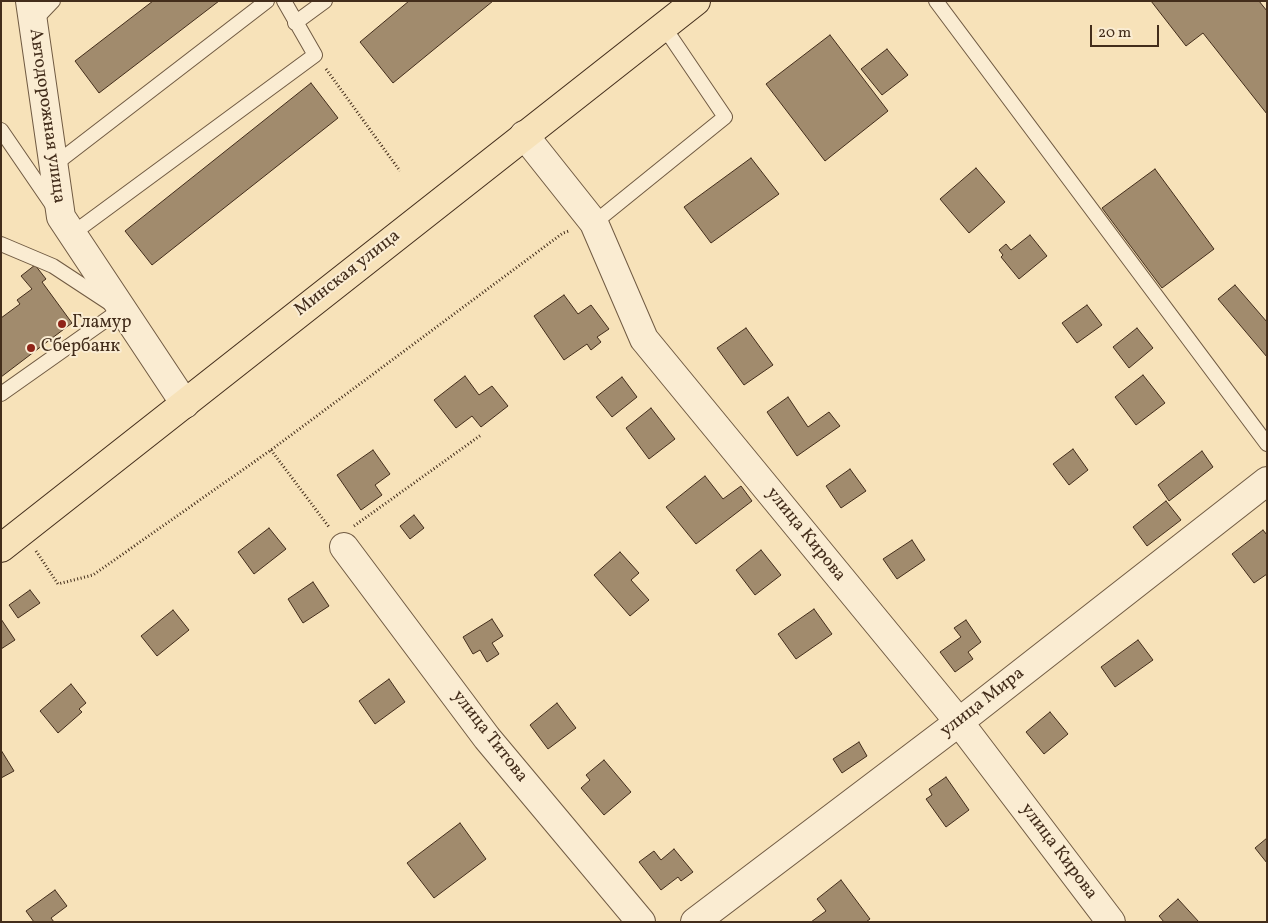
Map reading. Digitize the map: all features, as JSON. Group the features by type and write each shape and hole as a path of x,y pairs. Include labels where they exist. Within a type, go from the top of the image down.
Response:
{"main road":[{"name":"Минская улица","path":"1,548 696,1"}],"street":[{"name":"Автодорожная улица","path":"31,12 54,166 66,225 120,310 185,404"},
{"name":"улица Кирова","path":"524,135 594,223 644,339 959,722 1112,922"},
{"name":"улица Мира","path":"695,922 959,722 1267,480"},
{"name":"улица Титова","path":"341,542 487,738 641,922"}],"lane":[{"path":"31,12 53,1"},
{"path":"54,166 268,1"},
{"path":"1,130 66,225 315,55 284,1"},
{"path":"295,23 325,1"},
{"path":"936,1 1267,444"},
{"path":"594,223 724,117 664,27"},
{"path":"1,244 53,266 120,310 1,394"}],"path":[{"path":"315,55 400,171"},
{"path":"22,532 58,584 93,575 271,450 563,233 594,223"},
{"path":"271,450 341,542 481,436"}],"building":[{"path":"153,1 219,1 99,93 75,61"},
{"path":"409,1 493,1 393,83 360,42"},
{"path":"1151,1 1259,1 1267,11 1267,114 1203,33 1186,46"},
{"path":"830,35 888,111 825,161 766,84"},
{"path":"887,49 908,75 882,95 861,69"},
{"path":"311,83 338,118 152,265 125,231"},
{"path":"751,158 779,194 711,243 684,207"},
{"path":"976,168 1005,202 969,233 940,199"},
{"path":"1155,169 1214,249 1162,288 1102,208"},
{"path":"1030,235 1047,256 1019,279 1001,257 1003,255 999,250 1006,244 1011,250"},
{"path":"35,265 46,279 42,282 72,323 1,377 1,318 20,304 17,300 32,289 21,276"},
{"path":"1235,285 1267,322 1267,357 1218,299"},
{"path":"564,295 578,314 591,305 609,329 597,337 601,342 591,350 587,344 564,360 534,316"},
{"path":"1087,305 1102,325 1077,343 1062,323"},
{"path":"746,328 773,365 744,385 717,348"},
{"path":"1137,328 1153,348 1129,368 1113,347"},
{"path":"1143,375 1165,403 1136,425 1115,397"},
{"path":"465,376 479,395 492,386 508,406 481,427 472,416 456,428 434,400"},
{"path":"622,377 637,397 612,417 596,397"},
{"path":"788,397 808,427 829,412 840,426 797,456 767,412"},
{"path":"651,408 675,439 649,459 626,428"},
{"path":"1073,449 1088,470 1069,485 1053,464"},
{"path":"373,450 390,474 375,485 382,495 361,510 337,475"},
{"path":"1202,451 1213,467 1169,501 1158,485"},
{"path":"850,469 866,491 841,508 826,486"},
{"path":"705,476 723,499 741,486 752,501 696,544 666,507"},
{"path":"1166,501 1181,520 1147,546 1133,527"},
{"path":"414,515 424,528 410,539 400,526"},
{"path":"269,528 286,549 254,574 238,552"},
{"path":"1263,530 1267,535 1267,574 1254,583 1232,554"},
{"path":"912,540 925,560 897,579 883,559"},
{"path":"761,550 781,575 755,595 736,570"},
{"path":"620,552 639,573 631,580 649,600 630,616 594,575"},
{"path":"313,582 329,606 303,623 288,599"},
{"path":"30,590 40,603 18,618 9,605"},
{"path":"814,609 832,634 796,659 778,634"},
{"path":"173,610 189,630 157,656 141,636"},
{"path":"1,619 15,640 1,649"},
{"path":"492,619 503,636 492,643 499,654 487,662 480,650 473,654 463,637"},
{"path":"966,620 981,642 968,652 973,659 955,672 940,652 961,637 954,628"},
{"path":"1138,640 1153,660 1115,687 1101,667"},
{"path":"389,679 405,702 375,724 359,701"},
{"path":"71,684 86,703 79,709 82,712 58,733 40,711"},
{"path":"557,703 576,728 548,749 530,725"},
{"path":"1050,712 1068,734 1044,754 1026,732"},
{"path":"859,742 867,756 842,773 833,759"},
{"path":"1,750 14,771 1,778"},
{"path":"604,760 631,792 604,815 581,788 590,780 586,775"},
{"path":"946,777 969,810 946,827 926,799 932,795 929,789"},
{"path":"460,823 486,859 434,898 407,863"},
{"path":"1267,838 1267,863 1255,848"},
{"path":"674,849 693,872 681,881 678,877 661,890 639,862 654,851 661,860"},
{"path":"841,880 870,919 866,922 811,922 826,911 817,899"},
{"path":"55,890 67,906 51,918 54,922 34,922 26,911"},
{"path":"1178,899 1199,922 1164,922 1159,916"}],"place":[{"name":"Гламур","path":"62,324"},
{"name":"Сбербанк","path":"31,348"}]}
